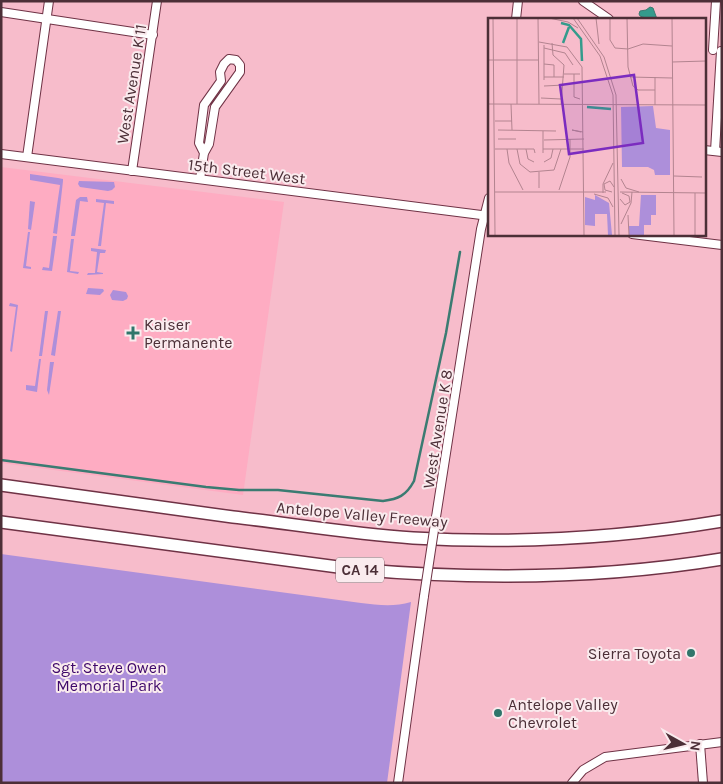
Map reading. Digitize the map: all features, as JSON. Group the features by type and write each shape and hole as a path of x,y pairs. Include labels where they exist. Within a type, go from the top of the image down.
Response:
{"highway":[{"path":"1,479 30,489"},
{"name":"Antelope Valley Freeway","path":"1,485 342,531 413,538 485,540 556,538 623,534 722,521"},
{"name":"CA 14","path":"1,522 343,568 410,574 472,577 539,576 622,571 722,558"}],"street":[{"path":"27,157 49,1"},
{"name":"West Avenue K 11","path":"132,171 158,1"},
{"path":"516,18 518,1"},
{"path":"584,1 604,17"},
{"path":"716,1 719,50 718,152"},
{"path":"1,12 154,35"},
{"path":"706,48 719,50"},
{"path":"200,179 204,153 209,144 215,107 240,72 240,65 233,59 224,64 220,72 221,81 204,105 199,143 204,153"},
{"path":"221,81 231,86"},
{"name":"15th Street West","path":"1,154 487,216"},
{"name":"West Avenue K 8","path":"398,783 424,596 481,230 487,216"},
{"path":"640,235 722,245"},
{"path":"572,783 583,770 605,757 722,742"},
{"path":"700,744 703,783"}],"shaded area":[{"path":"650,7 653,8 657,18 640,16 640,11"},
{"name":"Kaiser Permanente","path":"1,167 284,202 243,495 1,463"}],"green space":[{"path":"30,174 63,179 57,234 53,233 60,185 30,180"},
{"path":"79,181 114,182 115,187 108,191 80,187"},
{"path":"80,197 87,197 88,202 80,201 75,236 71,236 76,200"},
{"path":"96,199 114,201 114,204 106,203 101,246 98,246 104,203 96,202"},
{"path":"30,201 35,202 31,230 28,229"},
{"path":"28,232 30,232 26,266 31,267 31,269 23,268"},
{"path":"53,236 57,236 52,271 42,270 43,267 49,268"},
{"path":"71,239 74,239 70,271 79,272 78,274 67,272"},
{"path":"91,248 106,250 105,253 100,253 97,272 103,274 87,275 88,273 95,273 97,252 91,251"},
{"path":"88,288 103,289 104,291 100,295 86,294"},
{"path":"113,290 126,292 127,299 123,301 112,300 110,295"},
{"path":"10,303 18,305 12,352 10,351 16,307 9,306"},
{"path":"45,311 48,311 42,356 39,356"},
{"path":"58,311 61,311 55,356 51,355"},
{"path":"39,359 41,359 37,392 26,390 26,385 35,386"},
{"path":"50,362 54,362 49,395 47,390"},
{"name":"Sgt. Steve Owen Memorial Park","path":"1,554 361,603 392,605 411,602 387,783 1,783"}],"waterway":[{"path":"1,460 206,487 239,490 278,490 383,501 397,498 405,493 414,481 446,333 460,252"}],"place":[{"name":"Kaiser Permanente","path":"133,333"},
{"name":"Sierra Toyota","path":"691,653"},
{"name":"Antelope Valley Chevrolet","path":"498,713"}]}
